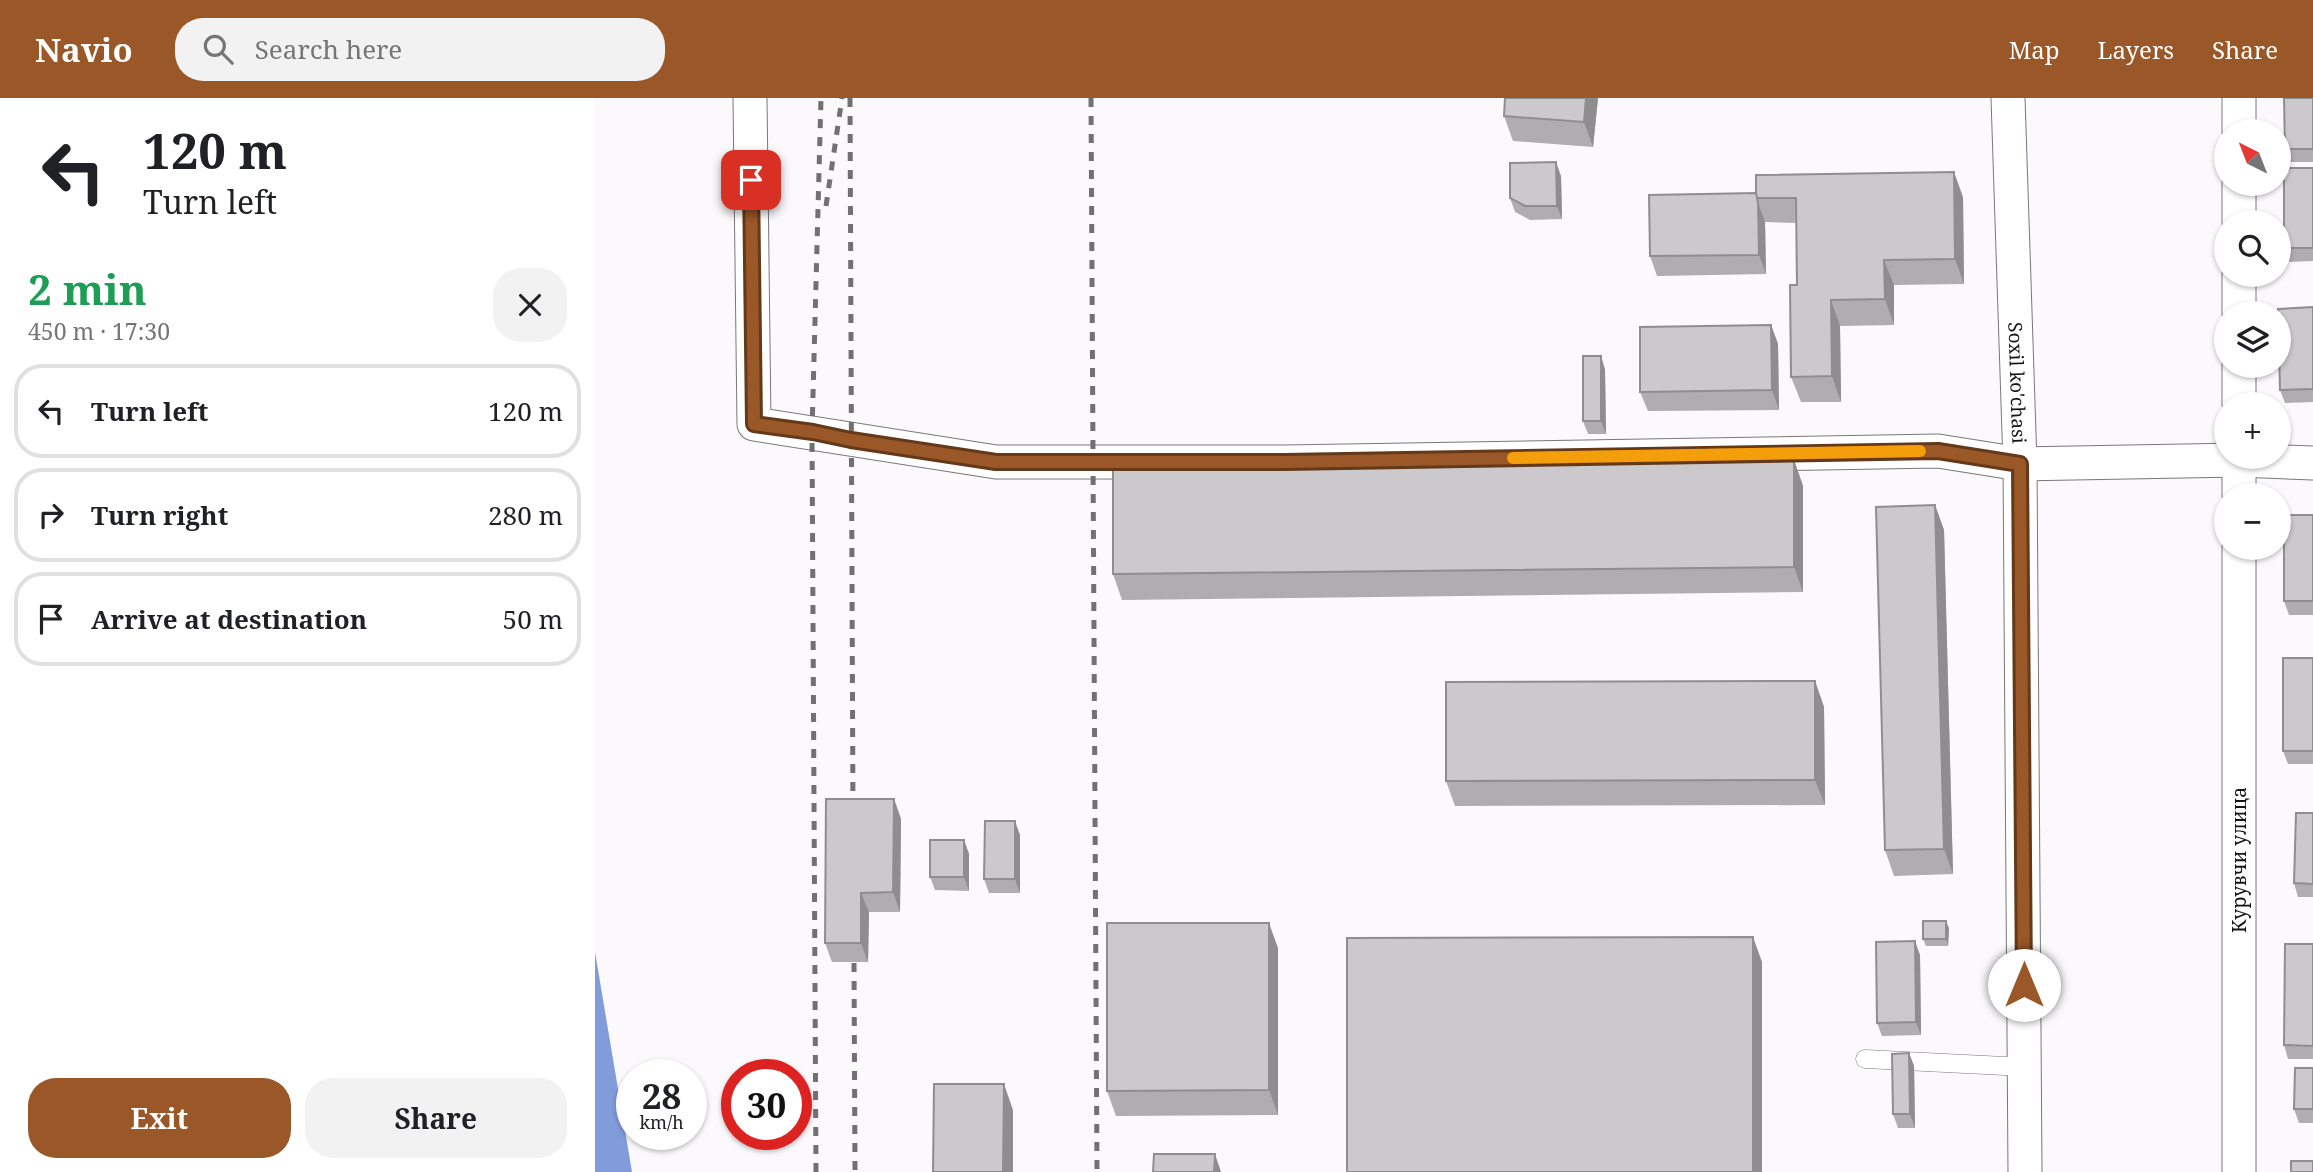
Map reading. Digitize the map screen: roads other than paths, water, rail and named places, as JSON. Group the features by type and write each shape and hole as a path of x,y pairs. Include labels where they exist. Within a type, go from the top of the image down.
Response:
{"street":[{"path":"750,98 754,424 996,462 1285,462 1938,451 2020,464 2214,459"},
{"name":"Soxil ko'chasi","path":"2008,98 2020,464 2025,1172"},
{"path":"2239,98 2239,119"},
{"path":"2291,462 2313,463"},
{"name":"Курувчи улица","path":"2239,560 2239,1172"}],"lane":[{"path":"1865,1059 2025,1067"}],"water":[{"path":"595,952 616,1077 616,1150 628,1150 632,1172 595,1172"}],"railway":[{"path":"816,1172 812,432 821,98"},
{"path":"826,206 842,98"},
{"path":"850,98 853,818"},
{"path":"1091,98 1097,1172"},
{"path":"854,963 855,1172"}]}
